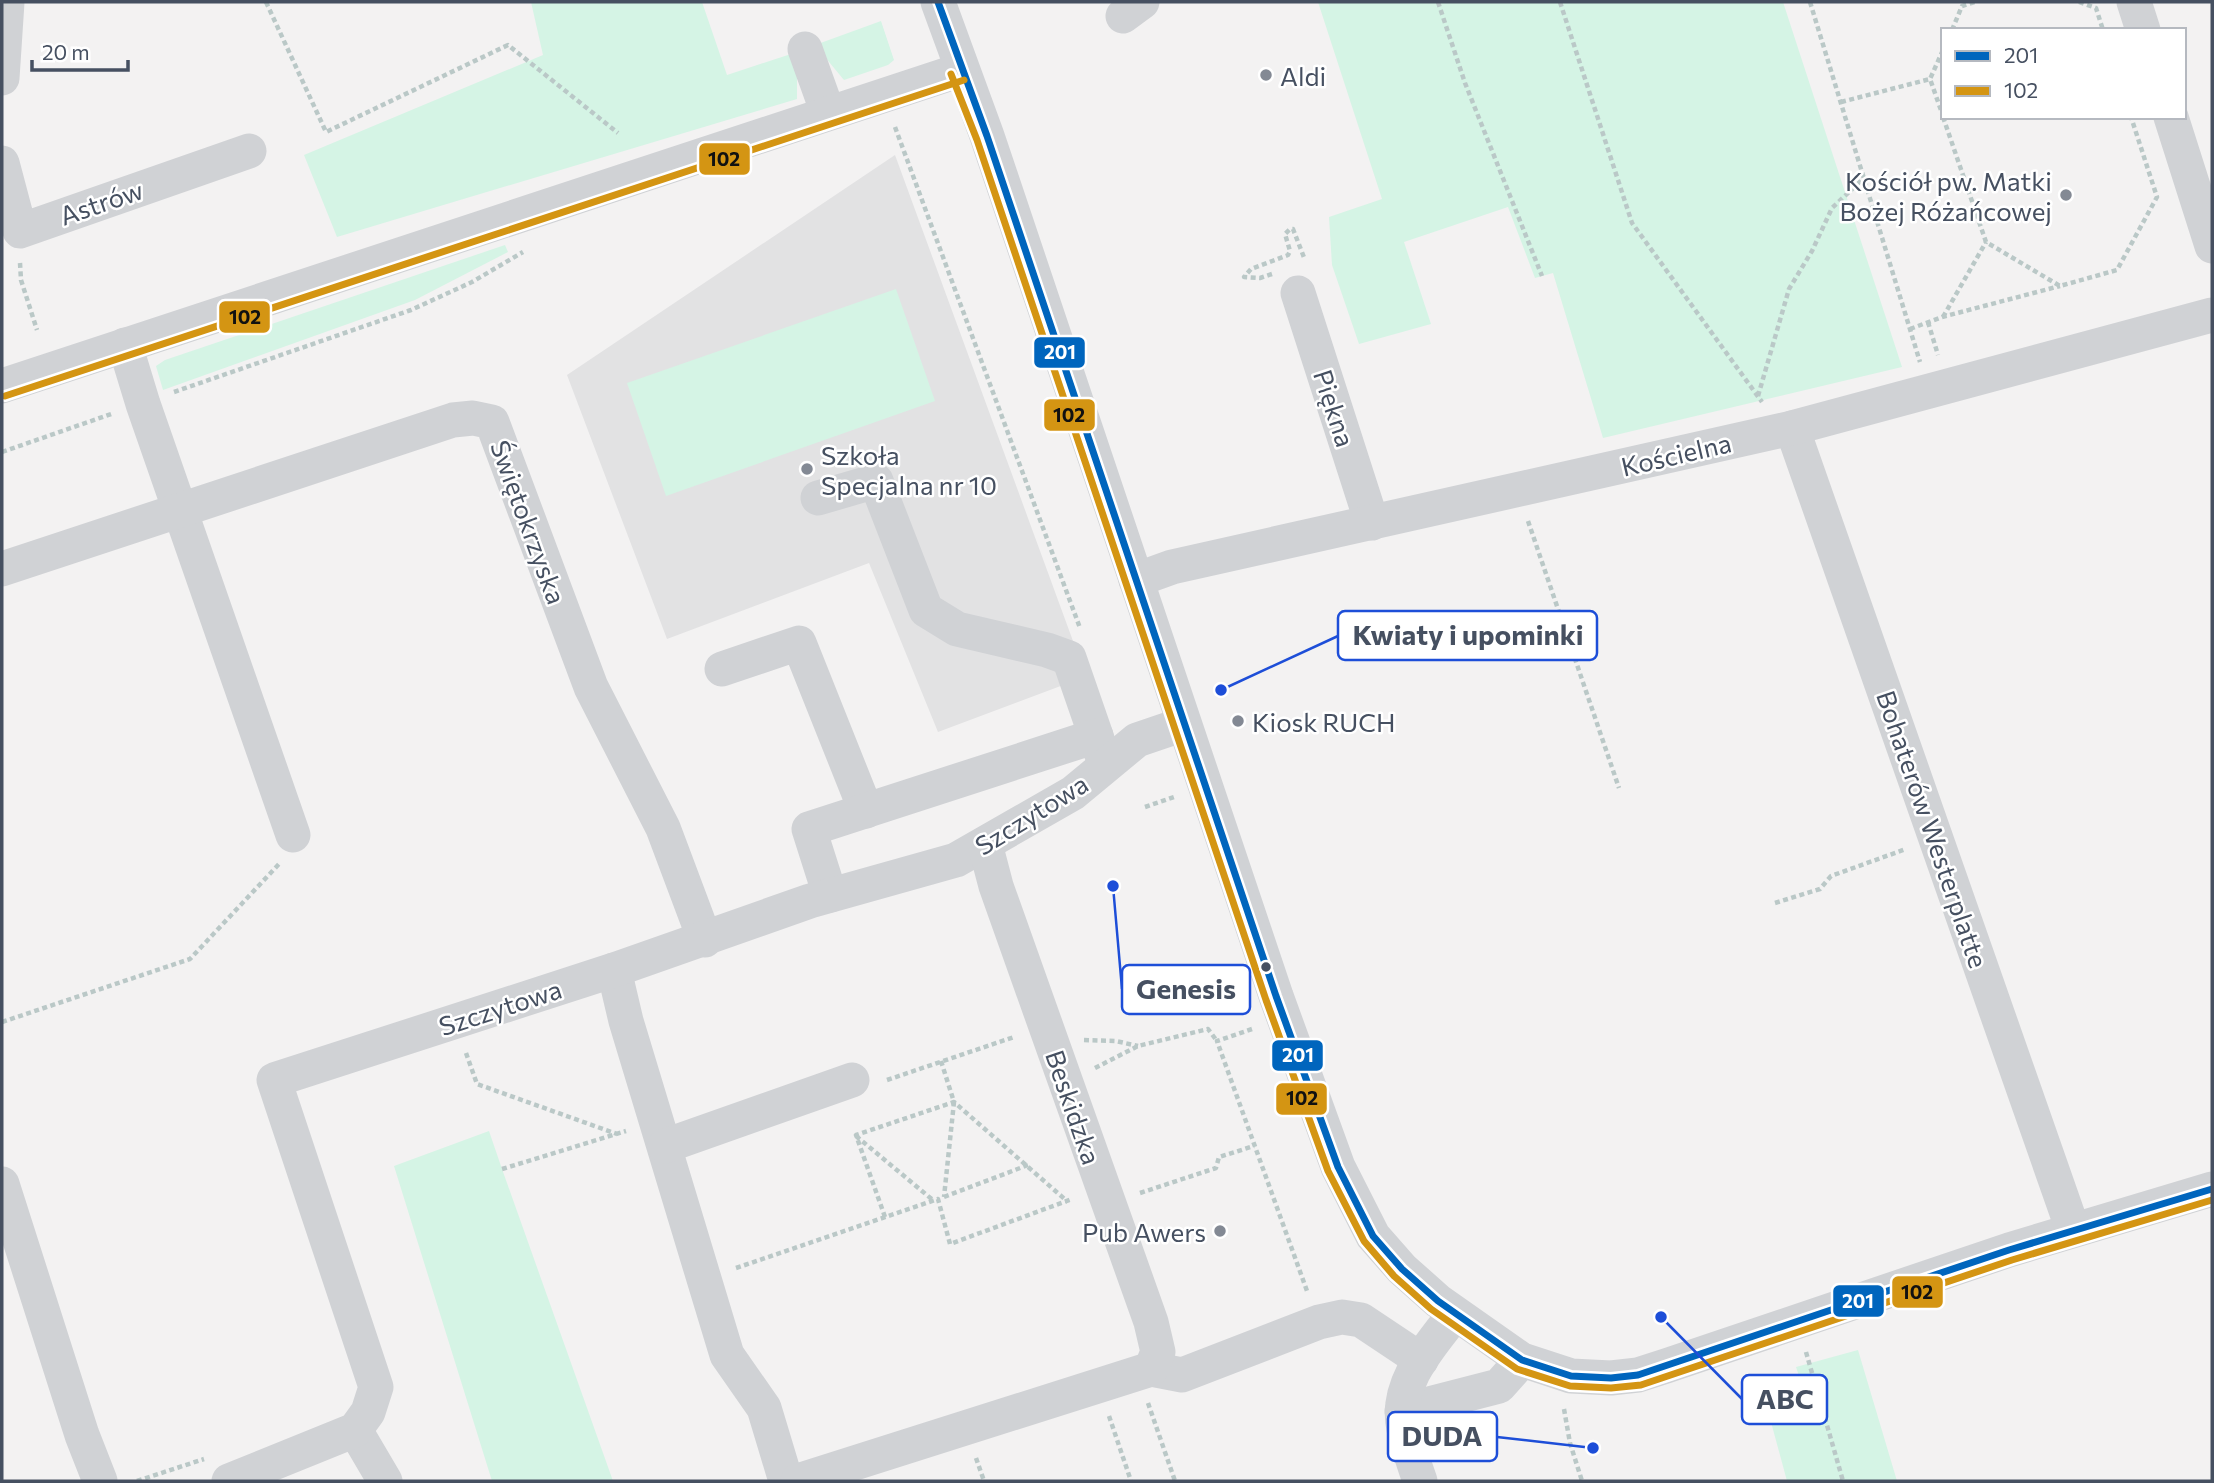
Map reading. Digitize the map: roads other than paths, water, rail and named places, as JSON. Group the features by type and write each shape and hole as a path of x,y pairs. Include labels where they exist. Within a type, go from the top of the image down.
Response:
{"street":[{"path":"2,78 7,2"},
{"path":"938,2 987,136 1248,916 1338,1167 1373,1236 1402,1269 1454,1315 1522,1360 1571,1376 1611,1378 1638,1375 2073,1230 2212,1189"},
{"path":"2134,2 2142,28"},
{"path":"806,49 828,113"},
{"path":"2,386 961,70"},
{"path":"2172,119 2212,246"},
{"name":"Astrów","path":"2,163 20,231 249,150"},
{"name":"Piękna","path":"1285,283 1372,523"},
{"name":"Kościelna","path":"1136,580 1172,567 1372,523 1780,418 2212,315"},
{"path":"125,345 284,843"},
{"name":"Świętokrzyska","path":"2,569 453,420 472,418 492,422 590,687 663,828 705,940"},
{"name":"Bohaterów Westerplatte","path":"1780,418 2073,1230"},
{"path":"818,498 876,481 926,610 957,629 1047,650 1069,658 1100,750 866,811 809,829 830,895"},
{"path":"722,669 799,643 866,811"},
{"name":"Szczytowa","path":"355,1430 368,1412 376,1387 274,1080 705,940 830,895 956,860 1073,793 1100,750 1184,724"},
{"name":"Beskidzka","path":"985,844 996,886 1066,1085 1092,1200 1151,1322 1158,1352 1147,1383"},
{"path":"614,970 727,1355 765,1408 786,1481"},
{"path":"660,1132 852,1080"},
{"path":"2,1184 82,1435 100,1481"},
{"path":"1420,1481 1403,1428 1402,1412 1407,1383 1454,1315"},
{"path":"798,1481 1097,1385 1147,1383 1182,1375 1319,1322 1342,1317 1361,1320 1421,1360"},
{"path":"1402,1412 1500,1386 1522,1360"},
{"path":"221,1468 355,1430 385,1481"}],"place":[{"name":"Aldi","path":"1266,75"},
{"name":"Kościół pw. Matki Bożej Różańcowej","path":"2066,195"},
{"name":"Szkoła Specjalna nr 10","path":"807,469"},
{"name":"Kwiaty i upominki","path":"1221,690"},
{"name":"Kiosk RUCH","path":"1238,721"},
{"name":"Genesis","path":"1113,886"},
{"name":"Pub Awers","path":"1220,1231"},
{"name":"ABC","path":"1661,1317"},
{"name":"DUDA","path":"1593,1448"}]}
